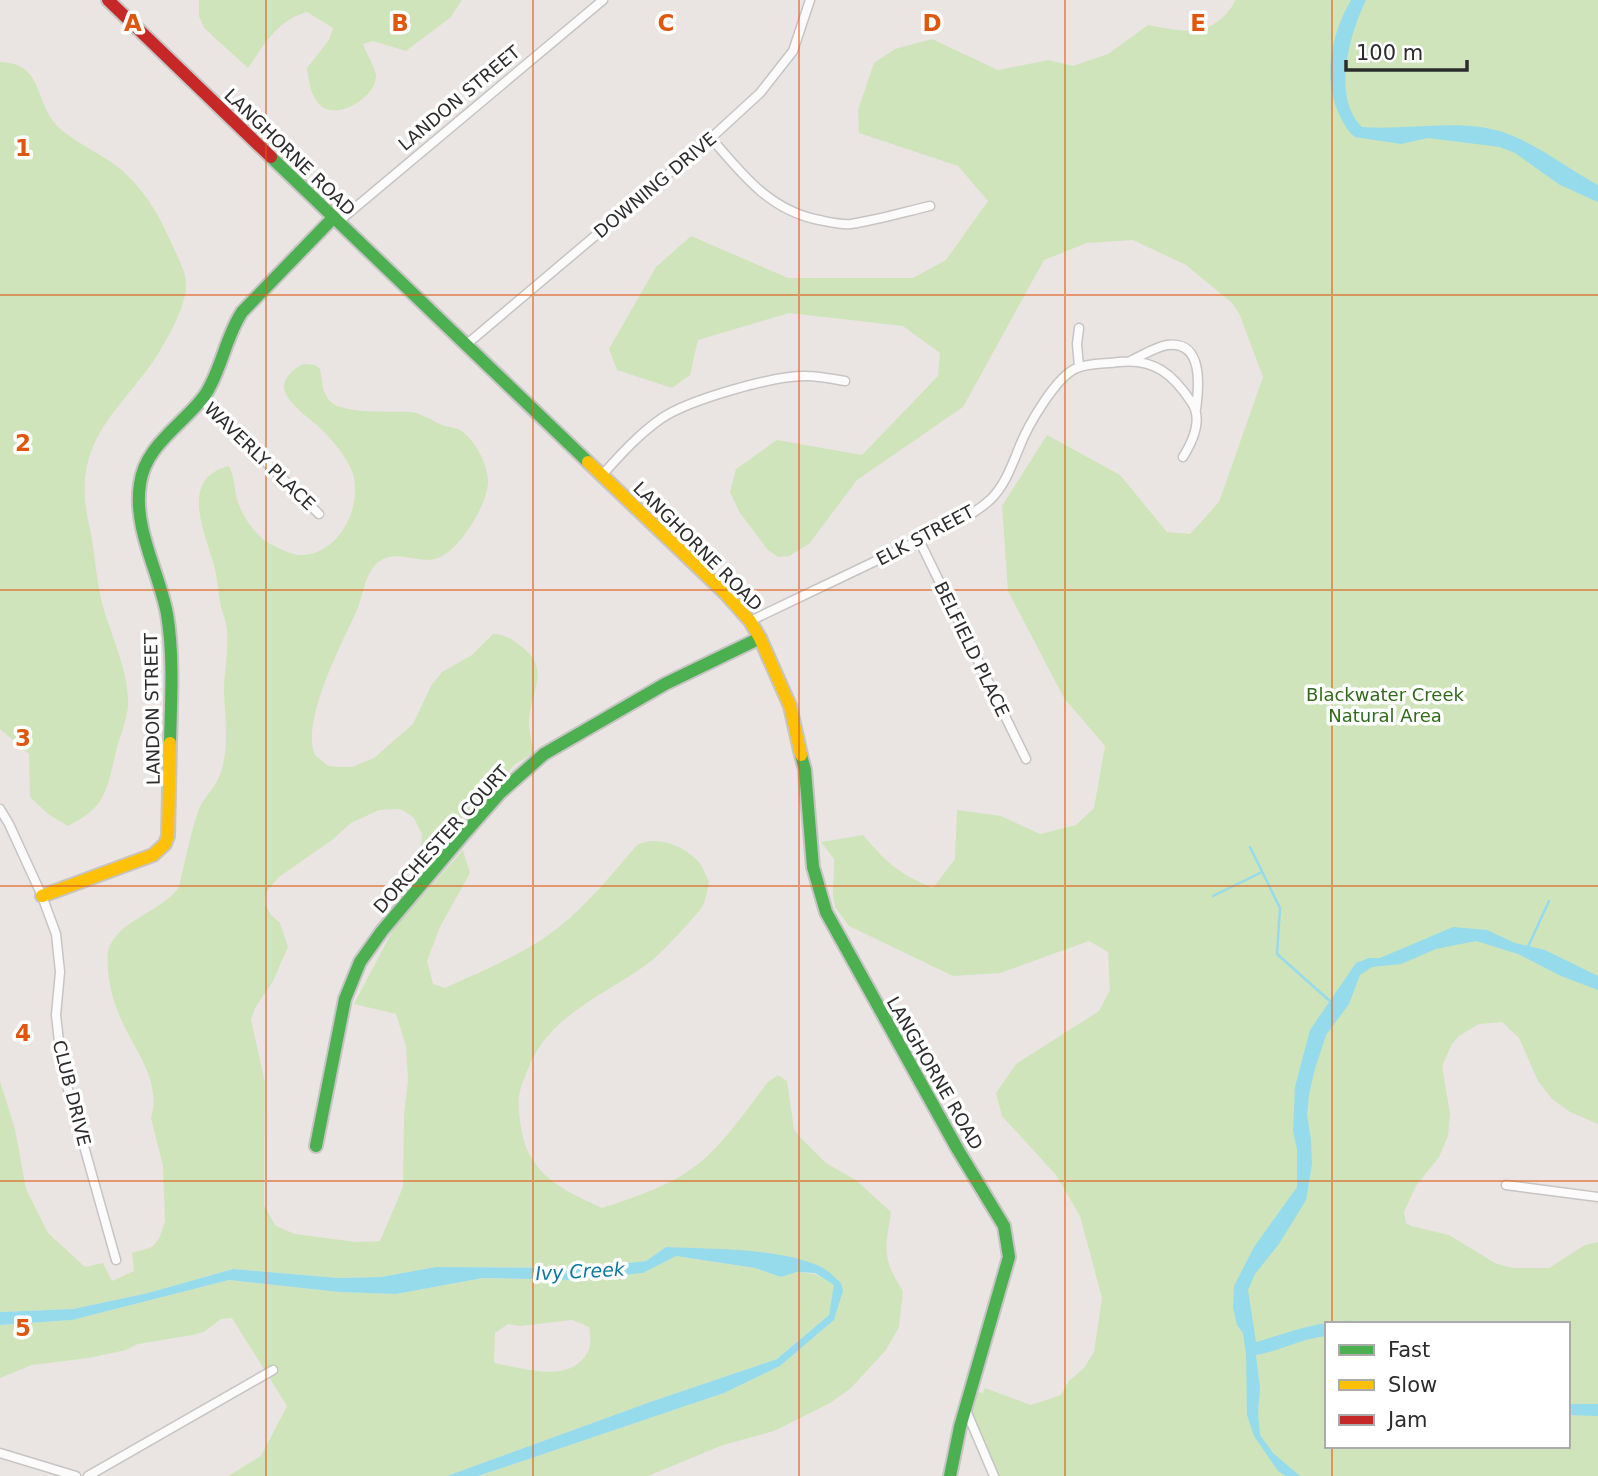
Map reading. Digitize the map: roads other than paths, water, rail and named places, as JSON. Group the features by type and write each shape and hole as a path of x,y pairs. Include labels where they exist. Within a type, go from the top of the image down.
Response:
{"main road":[{"name":"LANGHORNE ROAD","path":"108,0 725,593 750,621 760,638 790,706 799,736 805,770 813,867 826,912 958,1150 1004,1226 1009,1257 965,1408 950,1476"},
{"name":"LANDON STREET","path":"42,896 153,856 165,844 168,836 172,661 162,593 141,520 137,492 147,459 201,399 218,370 231,330 242,312 335,220"},
{"name":"DORCHESTER COURT","path":"316,1146 345,999 360,962 382,931 464,834 500,793 544,754 664,684 760,638"}],"street":[{"name":"LANDON STREET","path":"335,220 603,0"},
{"name":"DOWNING DRIVE","path":"467,344 711,138 760,93 793,51 810,0"},
{"path":"711,138 754,188 792,213 849,224 930,206"},
{"path":"1079,328 1079,367 1132,360 1167,345 1179,346 1190,352 1197,365 1199,378 1195,432 1192,444 1183,457"},
{"path":"1132,360 1152,364 1164,370 1184,391 1196,409"},
{"name":"ELK STREET","path":"750,621 919,540 966,516 992,498 1007,477 1023,436 1052,392 1068,373 1079,367"},
{"path":"603,474 635,439 664,416 708,398 772,381 807,376 845,381"},
{"name":"WAVERLY PLACE","path":"201,399 319,514"},
{"name":"BELFIELD PLACE","path":"919,540 1026,759"},
{"name":"CLUB DRIVE","path":"0,809 42,896 56,934 59,953 56,1014 62,1068 116,1260"},
{"path":"1506,1185 1598,1198"},
{"path":"89,1476 273,1370"},
{"path":"965,1408 994,1476"},
{"path":"0,1453 76,1476"}],"water":[{"path":"1351,0 1366,0 1354,30 1345,83 1347,100 1362,127 1455,125 1508,134 1598,185 1598,202 1560,185 1515,153 1500,147 1428,138 1401,144 1355,137 1343,122 1334,102 1330,72 1338,27"},
{"path":"1453,927 1487,930 1515,943 1545,950 1598,976 1598,990 1561,976 1518,954 1476,941 1436,949 1401,964 1372,967 1360,975 1349,1004 1326,1035 1314,1072 1307,1115 1312,1164 1306,1200 1279,1244 1255,1274 1248,1290 1256,1342 1325,1323 1325,1336 1256,1355 1260,1389 1260,1435 1273,1453 1300,1476 1286,1476 1278,1471 1254,1436 1247,1415 1246,1354 1243,1333 1237,1325 1233,1307 1234,1286 1254,1247 1297,1187 1297,1149 1293,1131 1295,1087 1310,1030 1356,963 1369,958 1380,958"},
{"name":"Ivy Creek","path":"666,1247 761,1252 818,1265 841,1283 843,1291 834,1320 780,1366 724,1393 478,1476 447,1476 777,1359 829,1315 834,1285 815,1273 797,1272 781,1277 755,1268 676,1256 643,1273 576,1280 483,1278 396,1294 339,1292 229,1280 72,1320 0,1325 0,1312 73,1309 148,1293 233,1269 338,1278 381,1277 436,1267 582,1268 646,1261"},
{"path":"1570,1404 1598,1404 1598,1416 1570,1415"}],"waterway":[{"path":"1250,847 1280,908 1277,954 1331,1002"},
{"path":"1213,896 1262,872"},
{"path":"1527,949 1549,901"}],"park label":[{"name":"Blackwater Creek Natural Area","path":"1385,704"}]}
